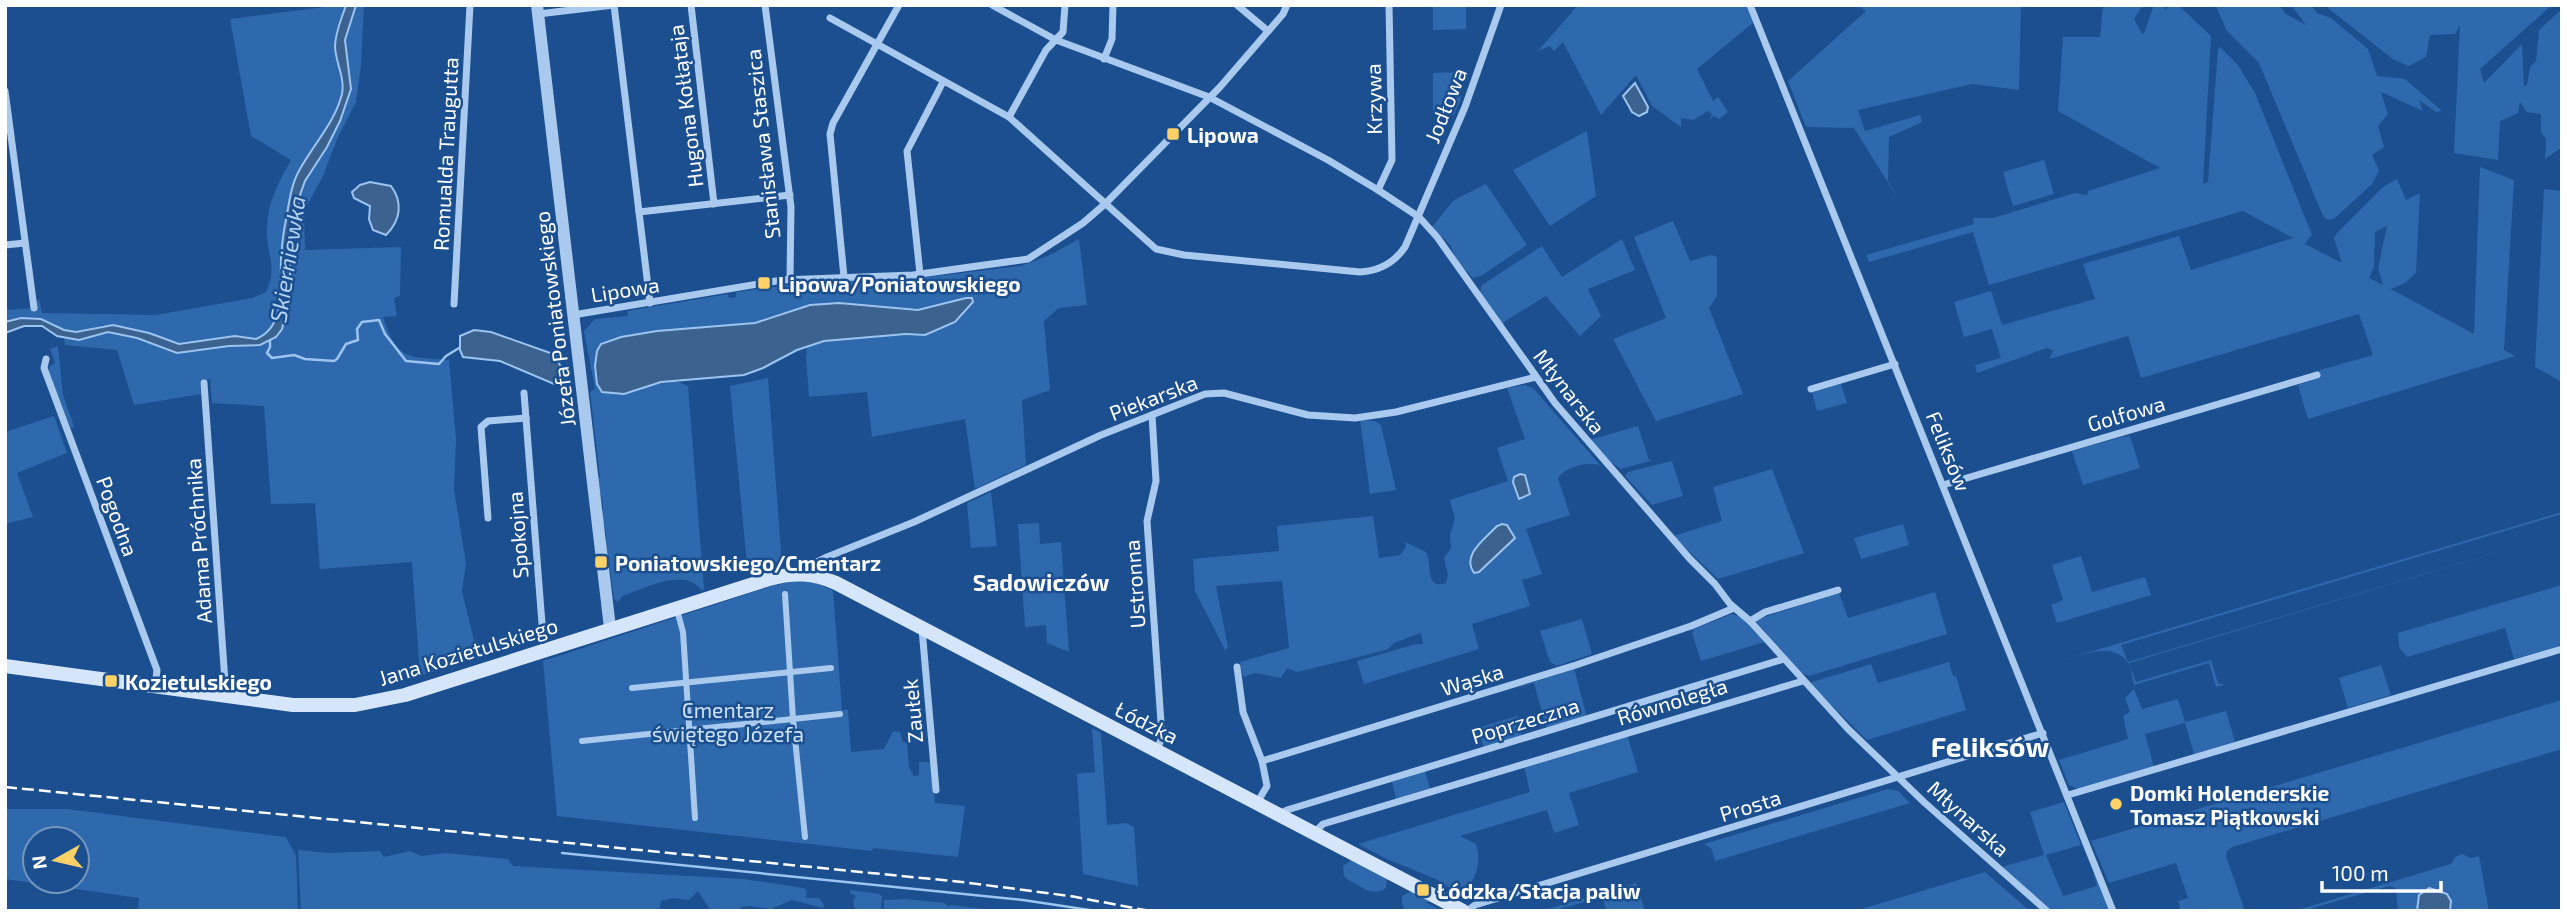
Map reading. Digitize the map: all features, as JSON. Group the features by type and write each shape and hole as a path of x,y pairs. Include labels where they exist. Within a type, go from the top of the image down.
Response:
{"main road":[{"name":"Jana Kozietulskiego","path":"5,666 314,707 355,705 405,695 777,576 810,574"},
{"name":"Łódzka","path":"810,574 836,583 1278,816 1465,911"}],"street":[{"name":"Romualda Traugutta","path":"454,304 470,5"},
{"path":"538,9 614,5 650,303"},
{"name":"Hugona Kołłątaja","path":"691,5 714,204"},
{"name":"Stanisława Staszica","path":"765,5 790,195 790,279"},
{"path":"844,277 830,134 833,123 899,5"},
{"name":"Młynarska","path":"992,5 1056,40 1209,97 1328,160 1419,217 1437,237 1536,377 1583,436 1734,608 1848,729 1977,851 2047,911"},
{"path":"1009,117 1046,50 1063,32 1065,5"},
{"path":"1104,59 1112,39 1112,5"},
{"path":"1237,5 1268,31"},
{"name":"Lipowa","path":"573,315 790,279 920,274 1028,259 1083,223 1105,204 1220,87 1287,5"},
{"name":"Krzywa","path":"1378,190 1392,160 1389,5"},
{"name":"Jodłowa","path":"830,18 1009,117 1149,245 1167,253 1360,271 1380,268 1392,262 1405,247 1472,89 1501,5"},
{"name":"Feliksów","path":"1750,5 2113,911"},
{"name":"Józefa Poniatowskiego","path":"538,9 610,628"},
{"path":"920,274 907,151 943,82"},
{"path":"5,91 9,162 34,308"},
{"path":"639,212 790,195"},
{"path":"5,245 25,243"},
{"name":"Pogodna","path":"46,359 44,365 50,384 157,670 155,687"},
{"path":"1811,389 1895,364"},
{"name":"Golfowa","path":"1943,485 2317,375"},
{"name":"Piekarska","path":"810,574 813,565 818,561 914,522 1101,435 1197,396 1218,393 1308,415 1345,418 1374,416 1536,377"},
{"name":"Adama Próchnika","path":"204,383 226,697"},
{"name":"Spokojna","path":"524,393 544,649"},
{"name":"Ustronna","path":"1152,415 1156,481 1147,520 1162,737 1156,751"},
{"name":"Spokojna","path":"488,518 481,427 488,421 526,418"},
{"path":"1749,621 1765,612 1838,590"},
{"path":"785,594 793,719 805,837"},
{"path":"677,608 683,632 695,818"},
{"name":"Wąska","path":"1262,761 1576,665 1691,626 1734,608"},
{"name":"Zaułek","path":"922,628 936,790"},
{"path":"2067,795 2562,649"},
{"name":"Poprzeczna","path":"1278,816 1286,811 1783,659"},
{"path":"1237,667 1243,712 1262,761 1267,786 1256,803"},
{"path":"632,688 831,668"},
{"name":"Równoległa","path":"1314,833 1323,824 1803,681"},
{"path":"582,741 840,714"},
{"name":"Prosta","path":"1465,911 1475,905 2043,733"}],"green space":[{"path":"325,5 346,5 336,41 342,94 324,133 300,169 292,187 283,239 279,304 277,315 266,333 256,339 235,336 179,344 103,325 76,332 64,330 41,319 21,318 5,322 5,310 36,308 39,299 42,313 156,315 252,298 266,292 272,266 267,236 269,209 291,160 251,136 230,19"},
{"path":"356,5 364,5 356,102 304,211 305,250 401,247 400,296 394,298 397,316 383,317 388,331 399,349 406,354 449,360 456,439 454,490 466,563 462,591 478,657 420,676 412,562 320,569 315,503 271,504 264,406 212,403 210,379 200,382 201,394 134,405 117,350 65,345 64,338 79,340 107,332 137,338 177,353 260,345 276,337 282,329 286,312 290,284 290,247 300,195 305,181 340,121 351,89 345,40"},
{"path":"1433,5 1466,5 1466,29 1433,30"},
{"path":"1578,5 1747,5 1754,22 1697,69 1713,101 1718,97 1728,112 1719,119 1714,116 1709,120 1712,114 1708,111 1693,120 1681,118 1681,127 1652,106 1636,75 1601,115 1563,42 1554,51 1550,46 1538,51"},
{"path":"1857,5 2021,5 2019,90 1972,84 1858,110 1865,131 1920,115 1922,122 1889,137 1888,181 1900,202 1854,128 1806,127 1788,81 1866,11"},
{"path":"2103,5 2143,5 2134,19 2142,34 2154,5 2163,5 2165,10 2171,5 2178,5 2211,36 2203,184 2208,182 2220,47 2238,65 2255,93 2312,235 2305,244 2342,263 2334,238 2383,187 2397,179 2406,200 2420,193 2416,273 2405,283 2391,289 2474,334 2480,167 2514,180 2504,350 2515,356 2308,419 2298,385 2315,379 2313,372 2373,355 2359,314 2141,378 2128,336 2049,359 2053,351 2047,348 1977,373 1975,365 2001,358 1992,329 1964,337 1954,302 1991,291 2002,325 2095,299 2083,264 2179,236 2191,270 2293,238 2243,211 1989,285 1973,232 1869,262 1866,255 1974,224 1973,218 1993,218 2075,193 2087,195 2088,191 2160,168 2058,111 2063,37 2100,37","holes":["2387,226 2378,268 2383,285 2369,278 2374,267 2375,232"]},
{"path":"2217,5 2279,5 2286,14 2306,25 2291,5 2311,5 2317,13 2331,18 2368,49 2377,76 2405,79 2442,111 2436,112 2419,100 2423,111 2381,92 2388,114 2378,126 2384,147 2372,155 2379,171 2372,184 2334,219 2328,220 2323,216 2259,63 2227,31"},
{"path":"2324,5 2552,5 2480,69 2484,83 2522,44 2524,86 2527,85 2530,67 2536,61 2539,30 2562,9 2562,147 2545,159 2546,139 2541,132 2541,114 2527,112 2520,102 2518,113 2500,121 2498,160 2454,153 2460,25 2455,34 2430,35 2426,57 2409,66 2394,60"},
{"path":"1460,72 1461,99 1454,115 1433,115 1433,73"},
{"path":"1587,131 1596,196 1550,226 1513,170"},
{"path":"2044,160 2054,194 2013,206 2003,172"},
{"path":"1486,184 1527,245 1481,276 1473,278 1458,262 1450,245 1432,227 1454,200"},
{"path":"2544,189 2562,191 2562,382 2535,367"},
{"path":"1673,221 1690,261 1711,255 1717,257 1717,296 1709,308 1743,394 1656,421 1613,339 1666,318 1634,237"},
{"path":"1079,239 1087,305 1059,308 1044,321 1050,390 1022,400 1026,465 975,489 965,419 872,437 867,392 809,397 806,357 807,347 824,341 855,337 925,335 955,321 973,302 966,298 918,310 839,303 810,305 755,323 657,331 621,337 601,344 595,359 597,384 636,391 648,385 676,381 688,386 704,589 702,591 695,584 676,579 622,596 618,602 614,599 609,560 605,560 606,532 601,517 603,502 596,478 600,477 590,392 595,389 584,331 595,319 628,316 627,311 728,294 729,298 736,297 736,292 794,284 928,277 1021,266 1050,255"},
{"path":"1622,239 1635,270 1588,289 1601,316 1580,336 1546,296 1505,321 1503,326 1480,293 1482,285 1542,246 1562,277"},
{"path":"58,346 63,395 74,427 71,428 48,371 55,363 50,349"},
{"path":"768,378 782,564 748,575 730,386"},
{"path":"1841,384 1847,403 1817,411 1812,392"},
{"path":"1525,385 1533,388 1600,465 1590,464 1566,470 1558,478 1570,515 1526,529 1542,574 1522,580 1530,606 1472,624 1479,649 1364,684 1357,661 1423,644 1421,633 1394,643 1388,649 1355,658 1297,672 1287,668 1281,678 1255,673 1243,677 1240,662 1289,648 1282,581 1216,586 1228,647 1225,650 1195,591 1193,559 1279,551 1277,526 1373,516 1379,558 1400,555 1406,547 1405,542 1426,552 1430,575 1435,583 1446,583 1448,575 1444,558 1451,548 1450,535 1455,519 1450,500 1508,481 1497,448 1525,439 1507,388"},
{"path":"54,416 67,453 17,473 33,517 5,524 5,432"},
{"path":"1360,420 1375,421 1381,425 1396,490 1370,494"},
{"path":"1638,426 1649,460 1653,460 1621,469 1609,461 1590,440"},
{"path":"2130,436 2140,468 2083,485 2072,451"},
{"path":"1672,461 1683,496 1652,505 1625,476 1628,472"},
{"path":"1772,469 1804,553 1718,579 1673,536 1722,521 1713,487"},
{"path":"991,492 997,546 971,548 967,503"},
{"path":"2562,512 2121,645 2128,662 2562,533 2129,663 2136,682 2211,660 2218,683 2225,685 2216,687 2209,663 2134,685 2128,663 2122,656 2114,652 2086,653"},
{"path":"1039,523 1040,544 1061,542 1069,652 1047,643 1046,625 1025,627 1018,524"},
{"path":"1903,524 1909,545 1861,559 1854,538"},
{"path":"2081,556 2092,592 2145,577 2151,595 2057,623 2051,605 2063,600 2052,565"},
{"name":"Cmentarz świętego Józefa","path":"798,580 817,583 833,591 842,710 848,710 851,752 884,749 893,731 900,732 903,742 907,743 909,767 914,776 919,775 919,762 931,762 935,803 965,806 958,857 873,848 872,851 557,816 543,661 772,586"},
{"path":"2562,585 2562,645 2514,659 2505,628 2407,657 2399,647 2398,633"},
{"path":"1935,592 1947,634 1809,676 1801,673 1755,620 1839,593 1848,618"},
{"path":"1732,614 1743,618 1765,642 1701,661 1692,633 1694,629"},
{"path":"1582,619 1592,654 1557,666 1550,662 1540,631"},
{"path":"1949,662 1966,710 1867,740 1809,683 1871,664 1878,683"},
{"path":"2381,665 2391,695 2348,708 2339,678"},
{"path":"1574,668 1587,718 1547,730 1534,683 1510,690"},
{"path":"2134,689 2142,709 2178,699 2185,722 2226,711 2235,742 2194,754 2185,723 2145,734 2154,767 2079,789 2069,785 2059,760 2128,739 2123,716 2130,712 2125,698"},
{"path":"2562,700 2562,749 2232,847 2226,856 2245,911 2181,911 2178,901 2188,898 2176,863 2109,883 2091,841"},
{"path":"1517,716 1522,738 1484,749 1478,728"},
{"path":"1092,728 1101,733 1107,825 1126,823 1134,827 1138,886 1083,874 1077,774 1095,772"},
{"path":"1627,734 1638,772 1569,793 1579,825 1554,833 1547,810 1460,836 1476,844 1478,850 1476,873 1467,888 1451,889 1438,880 1358,844 1530,792 1524,766"},
{"path":"1425,771 1430,789 1396,799 1392,782"},
{"path":"1888,789 1898,791 1910,803 1715,861 1711,848 1704,844"},
{"path":"2064,802 2081,845 2046,855 2063,896 2097,886 2093,872 2110,911 2051,911 2002,867 2044,855 2030,812"},
{"path":"5,809 67,809 286,837 296,856 298,911 138,911 139,898 91,891 91,825 21,825 21,881 5,879"},
{"path":"298,850 330,853 380,851 384,857 410,851 421,856 445,853 508,859 513,866 743,879 804,888 807,891 806,898 819,898 824,905 823,908 792,900 771,909 750,906 742,907 738,911 711,911 698,891 689,900 674,898 661,901 659,911 301,911"},
{"path":"2462,854 2471,858 2479,856 2489,911 2398,911 2396,888 2389,886 2294,911 2451,864 2455,857"},
{"path":"1351,860 1387,878 1386,888 1371,891 1347,879 1343,866"},
{"path":"1985,872 2030,911 1855,911"},
{"path":"1636,883 1645,911 1607,911 1602,897 1552,911 1541,911"},
{"path":"850,890 882,896 881,911 855,911 853,900 856,896 850,893"},
{"path":"1411,891 1429,899 1427,903 1442,911 1402,911 1402,896"},
{"path":"906,899 998,911 884,911 884,900"}],"water":[{"name":"Skierniewka","path":"346,5 356,5 345,40 351,89 340,121 305,181 300,195 290,247 290,284 286,312 282,329 276,337 260,345 177,353 137,338 108,332 79,340 57,336 42,326 24,326 5,333 5,322 21,318 41,319 64,330 76,332 113,325 149,333 179,344 235,336 256,339 266,333 273,325 280,304 282,244 292,187 300,169 324,133 342,94 335,47 337,31"},
{"path":"1635,83 1648,107 1647,112 1639,116 1632,112 1623,96"},
{"path":"370,182 391,186 397,198 399,211 395,223 386,235 373,230 369,219 370,206 354,198 352,192 360,185"},
{"path":"972,298 973,302 955,322 925,335 906,334 824,341 797,350 744,375 661,382 624,394 602,392 597,384 597,351 601,344 621,337 657,331 755,323 810,305 839,303 918,310"},
{"path":"474,330 491,332 556,355 561,368 561,383 554,384 500,361 463,357 460,336"},
{"path":"1525,475 1530,494 1519,499 1513,482 1514,477"},
{"path":"1507,525 1515,538 1479,572 1474,573 1470,560 1472,554 1497,526"},
{"path":"2429,888 2447,894 2451,901 2450,911 2417,911 2419,895"}],"waterway":[{"path":"270,341 267,353 272,358 294,355 305,359 334,361 346,344 358,340 357,329 362,322 379,320 385,334 406,361 439,364 459,348"},
{"path":"562,853 1023,900 1096,911"}],"railway":[{"path":"5,787 962,882 1070,896 1150,911"}],"place":[{"name":"Lipowa","path":"1173,134"},
{"name":"Lipowa/Poniatowskiego","path":"764,283"},
{"name":"Poniatowskiego/Cmentarz","path":"601,562"},
{"name":"Kozietulskiego","path":"111,681"},
{"name":"Domki Holenderskie Tomasz Piątkowski","path":"2116,804"},
{"name":"Łódzka/Stacja paliw","path":"1423,890"}],"district":[{"name":"Sadowiczów","path":"1041,582"},
{"name":"Feliksów","path":"1990,746"}]}
